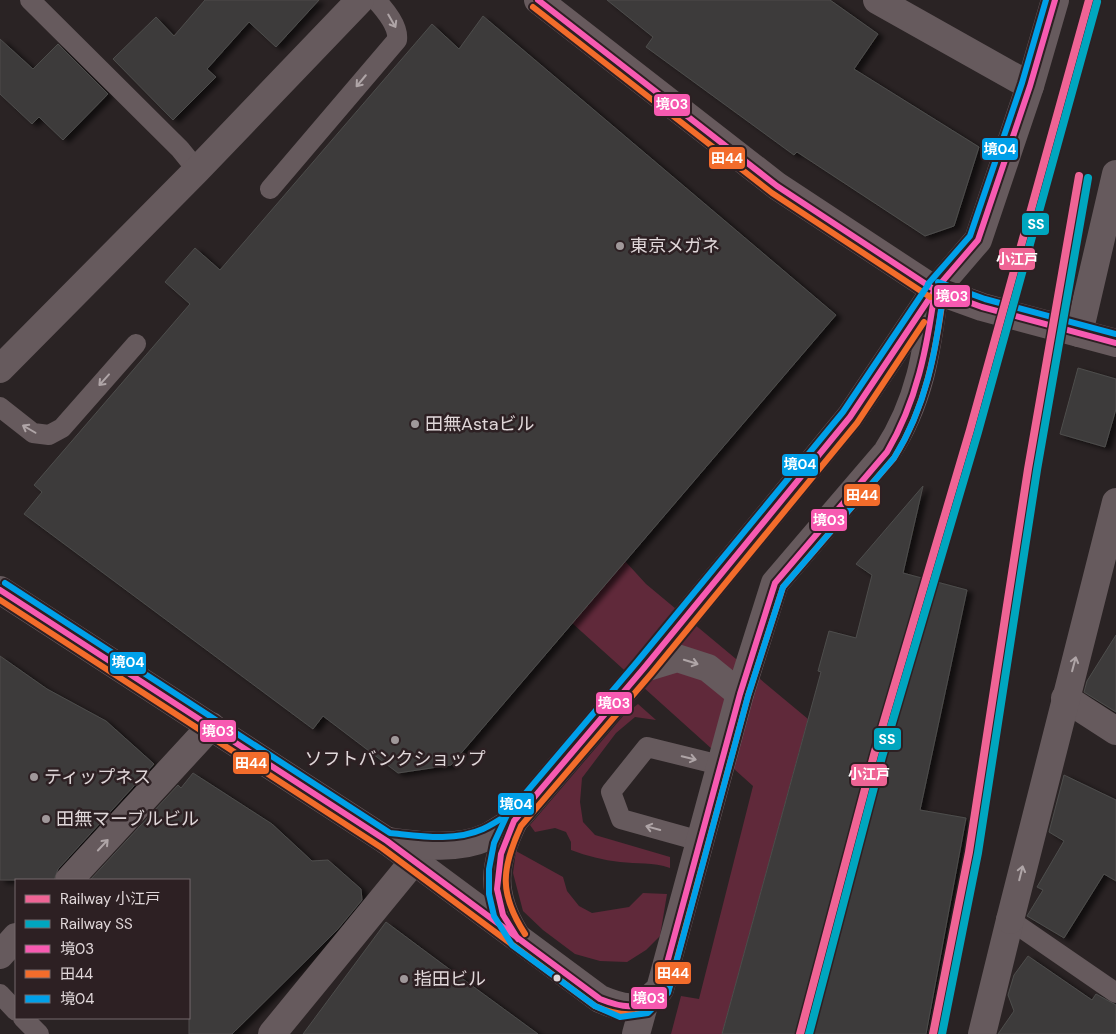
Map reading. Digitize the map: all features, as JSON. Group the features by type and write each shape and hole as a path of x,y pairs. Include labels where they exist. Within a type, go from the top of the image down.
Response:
{"main road":[{"path":"538,0 777,186 935,290 982,308 1116,342"}],"street":[{"path":"0,369 197,170 360,0"},
{"path":"877,0 1030,86"},
{"path":"518,939 502,913 498,894 498,870 502,845 514,821 644,668 850,417 935,290 978,240 1030,86 1055,0"},
{"path":"1080,333 1116,174"},
{"path":"636,1034 644,1005 660,989 740,694 775,583 887,452 907,417 925,362 935,290"},
{"path":"982,1034 1065,698 1116,502"},
{"path":"0,590 387,841 600,999 623,1009 644,1005"},
{"path":"644,668 677,658 708,668 740,694"},
{"path":"1065,698 1116,731"},
{"path":"71,879 211,726"},
{"path":"387,841 429,846 457,844 486,838 514,821"},
{"path":"272,1034 414,862"},
{"path":"0,955 15,938"}],"lane":[{"path":"30,0 180,149 197,170"},
{"path":"270,189 397,40 398,32 385,10 376,0"},
{"path":"0,407 33,433 49,435 62,428 136,344"},
{"path":"700,841 621,819 611,792 647,747 720,765"},
{"path":"1010,920 1116,993"},
{"path":"0,994 15,1010"},
{"path":"24,1019 39,1034"}],"shaded area":[{"path":"625,561 646,584 808,719 722,1034 671,1034 681,996 699,999 753,786 572,623"},
{"path":"638,704 656,720 635,717 616,733 582,778 580,802 583,822 595,835 670,857 670,868 651,864 601,859 583,854 571,850 571,842 566,832 555,828 535,832 530,825 624,715"},
{"path":"516,851 563,877 567,891 579,906 592,913 629,907 643,893 667,894 660,936 646,950 627,962 600,961 575,954 543,930 523,911 513,873"}],"building":[{"path":"205,0 319,0 276,47 249,22 207,69 216,77 173,120 113,59 156,17 174,36"},
{"path":"607,0 830,0 878,34 854,69 979,147 954,226 925,236 797,152 794,155 646,47 653,37"},
{"name":"田無Astaビル","path":"483,16 836,315 451,765 398,773 323,716 313,729 24,514 42,492 34,485 190,304 165,282 195,248 220,270 432,24 459,49"},
{"path":"0,39 33,69 58,44 108,94 63,140 39,117 32,124 0,94"},
{"path":"1078,368 1116,379 1116,409 1105,447 1060,434"},
{"path":"923,486 903,573 967,590 920,810 966,818 926,1034 722,1034 821,672 818,671 829,631 856,638 872,575 856,564"},
{"path":"1116,635 1116,712 1084,692 1087,681"},
{"name":"田無マーブルビル","path":"0,656 47,689 106,721 154,764 58,869 54,879 0,880"},
{"path":"193,773 272,824 312,861 328,860 361,889 362,900 337,930 232,1034 189,1034 190,879 91,879 178,785 181,788"},
{"path":"1064,775 1116,800 1116,881 1104,874 1064,938 1027,916 1043,890 1037,887 1064,841 1049,832"},
{"name":"指田ビル","path":"386,922 441,963 538,1034 303,1034"},
{"path":"1028,956 1092,1000 1096,994 1116,1005 1116,1034 998,1034 1014,1011 1008,995 1014,975"}],"rail line":[{"name":"小江戸","path":"800,1034 874,755 970,430 1089,0"},
{"name":"SS","path":"809,1034 882,757 978,432 1097,2"},
{"name":"小江戸","path":"933,1034 969,852 1028,469 1079,176"},
{"name":"SS","path":"942,1034 978,853 1037,470 1088,178"}],"transit line":[{"name":"境03","path":"538,0 777,186 935,290 982,307 1116,343"},
{"name":"境04","path":"928,284 970,236 1022,83 1046,0"},
{"name":"境03","path":"518,939 503,915 497,889 501,854 514,821 644,668 850,417 935,290 978,240 1030,86 1055,0"},
{"name":"田44","path":"533,7 772,193 930,297"},
{"name":"境04","path":"938,282 985,299 1116,334"},
{"name":"境04","path":"928,285 843,412 637,662 507,815 494,843 489,869 489,894 494,916 512,945 595,1006 620,1017 648,1013 668,993 748,696 783,587 894,458 905,439 922,399 928,379 937,337 943,294"},
{"name":"境03","path":"0,590 387,841 600,999 625,1006 639,1004 660,989 740,694 775,583 887,452 906,413 919,374 935,290"},
{"name":"田44","path":"0,600 382,848 595,1006 615,1013 635,1014 644,1012 653,1008 668,992 748,696 783,587 894,458 905,439 928,378 944,291"},
{"name":"田44","path":"525,934 511,906 507,894 506,881 510,855 521,826 651,674 857,423 924,322"},
{"name":"境04","path":"5,583 390,833 437,837 460,836 483,829 510,813"}],"place":[{"name":"東京メガネ","path":"620,246"},
{"name":"田無Astaビル","path":"415,424"},
{"name":"ソフトバンクショップ","path":"395,740"},
{"name":"ティップネス","path":"34,777"},
{"name":"田無マーブルビル","path":"46,819"},
{"name":"指田ビル","path":"404,979"}]}
